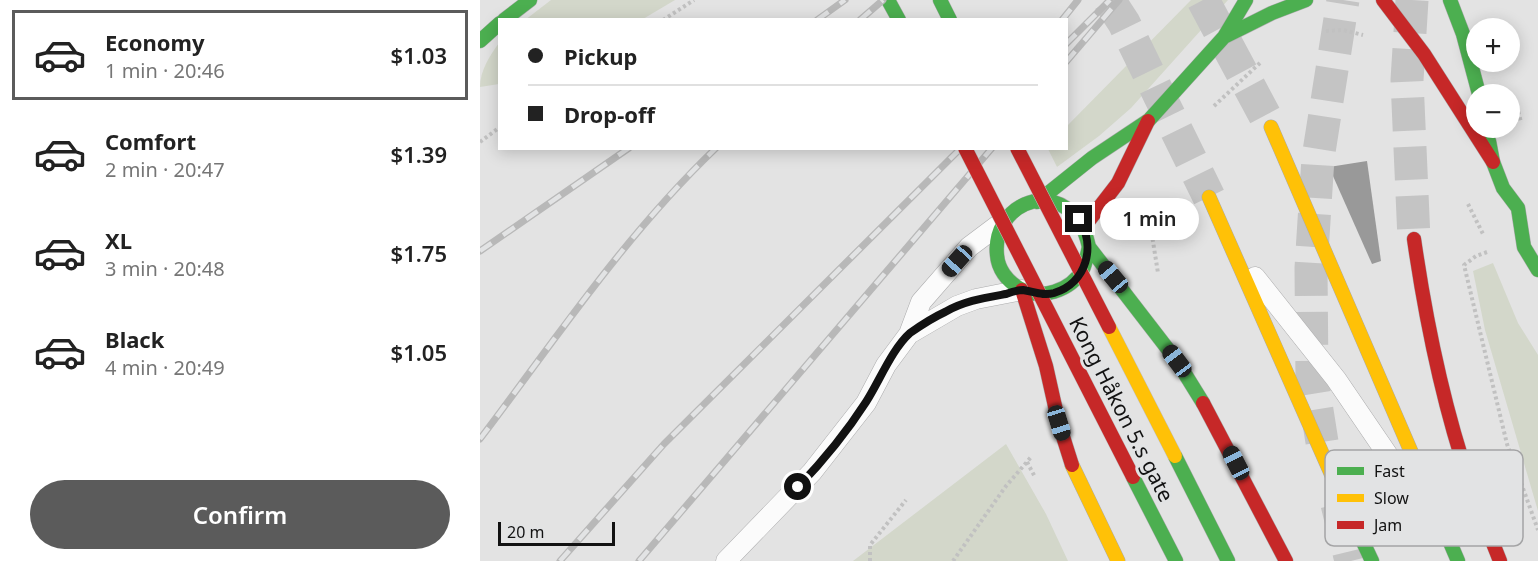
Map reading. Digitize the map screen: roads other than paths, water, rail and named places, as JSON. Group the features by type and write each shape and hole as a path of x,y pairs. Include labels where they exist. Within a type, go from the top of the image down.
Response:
{"main road":[{"path":"507,18 530,0"},
{"path":"888,0 898,18"},
{"path":"940,0 949,18"},
{"path":"1037,202 1092,158 1149,120 1224,37 1246,0"},
{"path":"1224,37 1272,13 1306,0"},
{"path":"1383,0 1424,54 1493,162"},
{"path":"1450,0 1463,34 1476,84"},
{"path":"480,41 498,25"},
{"path":"1084,227 1118,183 1149,120"},
{"path":"1271,127 1411,450"},
{"path":"1488,138 1493,162 1503,188 1518,208 1524,247 1538,270"},
{"name":"Kong Håkon 5.s gate","path":"966,150 1176,561"},
{"name":"Kong Håkon 5.s gate","path":"1018,150 1228,561"},
{"path":"1209,197 1325,461"},
{"path":"1089,248 1084,267 1071,284 1063,290 1042,295 1022,290 1006,277 997,259 996,238 1005,219 1019,208 1046,201 1072,212 1084,227 1089,248 1177,361 1211,415 1286,561"},
{"path":"1414,239 1422,298 1451,423 1460,450"},
{"path":"1022,290 1046,366 1059,423 1075,474 1118,561"},
{"path":"1365,546 1372,561"},
{"path":"1452,546 1458,561"},
{"path":"1494,546 1500,561"}],"lane":[{"path":"726,561 812,472 866,403 886,365 909,334 921,302 969,248 1005,219"},
{"path":"1234,252 1336,379 1384,450"},
{"path":"909,334 957,306 976,299 1022,290"}],"tunnel":[{"path":"1109,0 1124,23 1209,197"},
{"path":"1203,0 1271,127"},
{"path":"1322,442 1312,379 1311,268 1318,158 1343,0"},
{"path":"1412,0 1407,80 1414,239"},
{"path":"1347,546 1351,561"}],"railway":[{"path":"820,18 845,0"},
{"path":"862,18 883,0"},
{"path":"1064,18 1078,0"},
{"path":"1068,42 1110,0"},
{"path":"1068,60 1119,0"},
{"path":"480,251 626,150"},
{"path":"480,439 621,252 651,216 714,150"},
{"path":"560,561 664,444 959,150"},
{"path":"639,561 990,150"}]}
